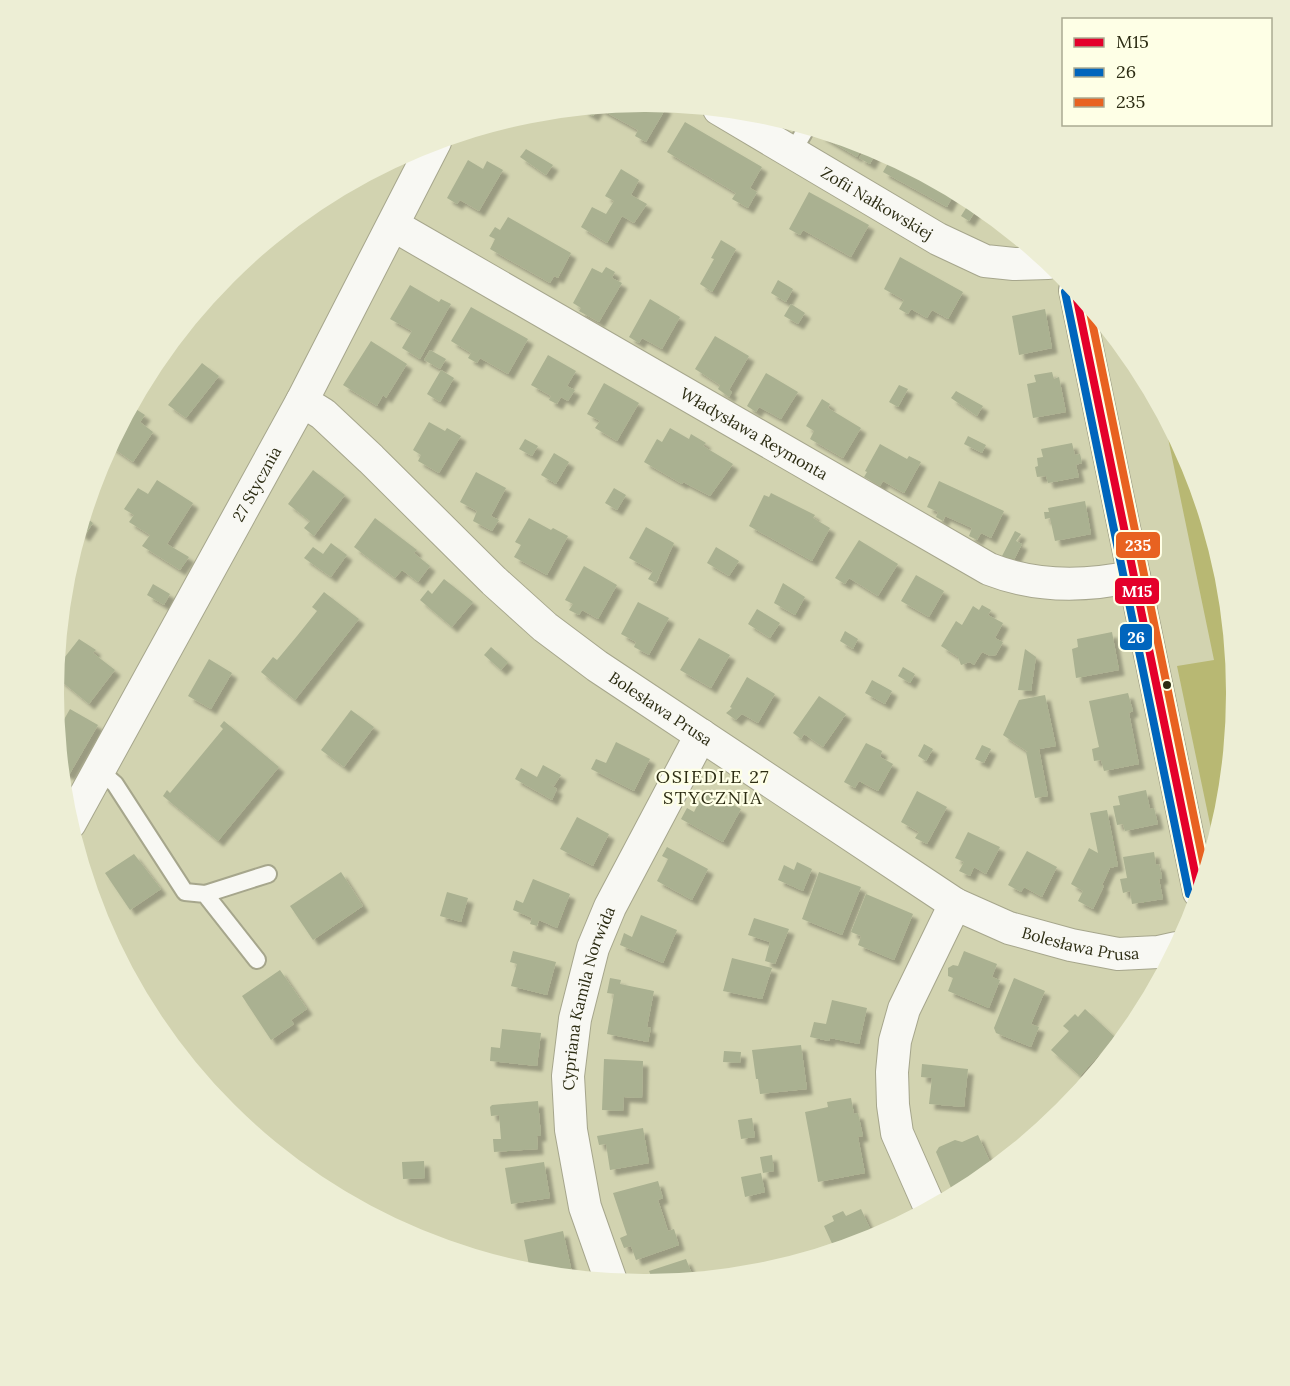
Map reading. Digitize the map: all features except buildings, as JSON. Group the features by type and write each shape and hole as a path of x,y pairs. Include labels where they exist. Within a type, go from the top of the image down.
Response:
{"street":[{"name":"Zofii Nałkowskiej","path":"757,124 799,140 938,239 985,261 1035,263"},
{"name":"27 Stycznia","path":"77,811 302,401 429,155"},
{"name":"Władysława Reymonta","path":"393,225 989,569 1008,576 1043,582 1100,583 1134,576"},
{"path":"1079,308 1196,877"},
{"name":"Bolesława Prusa","path":"302,401 323,414 372,459 494,581 545,627 597,666 955,904 1009,928 1071,945 1118,954 1166,950"},
{"name":"Cypriana Kamila Norwida","path":"608,1272 585,1207 571,1130 568,1076 575,1019 593,948 610,907 701,735"},
{"path":"927,1201 897,1133 892,1072 895,1041 904,1009 955,904"}],"lane":[{"path":"100,771 115,784 185,892 205,894 268,874"},
{"path":"205,894 257,960"}],"shaded area":[{"path":"1169,443 1195,506 1206,543 1221,617 1226,693 1224,731 1221,769 1210,824 1177,666 1214,660"}],"transit line":[{"name":"26","path":"1065,294 1189,894"},
{"name":"M15","path":"1079,308 1196,877"},
{"name":"235","path":"1092,324 1202,856"}],"district":[{"name":"OSIEDLE 27 STYCZNIA","path":"713,786"}]}
